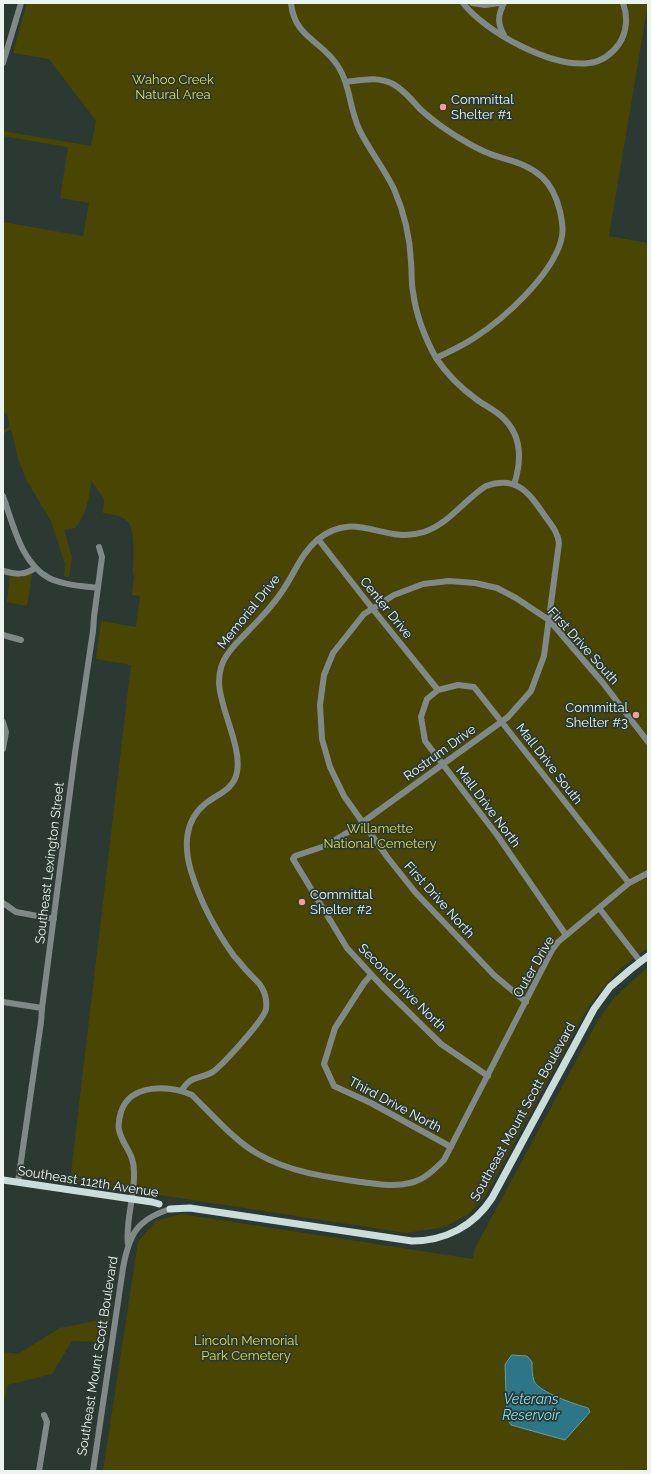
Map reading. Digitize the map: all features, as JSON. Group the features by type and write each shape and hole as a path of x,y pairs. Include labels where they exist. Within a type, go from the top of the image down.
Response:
{"main road":[{"name":"Southeast Mount Scott Boulevard","path":"170,1209 190,1208 412,1241 435,1239 460,1229 481,1213 492,1198 579,1036 598,1004 610,987 648,956"},
{"name":"Southeast 112th Avenue","path":"3,1180 159,1204"}],"street":[{"path":"3,63 21,3"},
{"path":"291,3 292,12 297,23 310,40 326,52 335,62 346,82 352,110 359,129 389,179 402,208 409,240 415,306 436,358 463,389 499,415 509,425 517,440 520,454 519,468 514,485 520,487 531,496 557,533 559,543 549,620"},
{"path":"463,3 475,15 528,50 550,58 579,63 595,62 610,54 620,42 626,23 623,3"},
{"path":"472,3 499,3"},
{"path":"504,3 500,10 498,21 505,36"},
{"path":"346,82 375,79 393,84 402,90 430,118 457,137 480,150 523,164 533,169 549,184 558,201 562,219 562,239 557,252 543,274 516,304 495,323 473,339 436,358"},
{"name":"Memorial Drive","path":"182,1090 189,1081 207,1075 220,1065 262,1019 267,1006 265,993 261,985 233,954 210,916 196,884 187,855 186,838 192,821 203,805 225,791 230,786 235,779 237,772 235,749 219,687 221,669 226,656 282,593 303,554 318,539 336,528 345,526 361,526 383,532 415,534 426,531 443,522 486,486 502,483 510,483 514,485"},
{"path":"3,496 23,550 35,568 49,578 60,582 98,588"},
{"name":"Center Drive","path":"318,539 438,690"},
{"name":"Southeast Lexington Street","path":"18,1182 86,683 102,557 99,547"},
{"path":"3,572 23,574 35,568"},
{"name":"First Drive South","path":"372,608 394,595 423,584 449,581 475,583 497,588 516,598 549,620 603,683 648,742"},
{"name":"First Drive North","path":"372,608 364,614 333,653 324,675 320,705 322,739 330,767 344,796 388,858 415,892 494,976 526,1002"},
{"name":"Rostrum Drive","path":"293,860 295,856 325,846 360,825 508,717 531,691 544,656 549,620"},
{"path":"3,635 21,640"},
{"name":"Mall Drive South","path":"438,690 458,685 474,686 629,883"},
{"name":"Mall Drive North","path":"438,690 427,699 421,717 425,741 497,835 566,935"},
{"path":"3,722 6,732 3,749"},
{"name":"Second Drive North","path":"293,860 347,948 371,975 441,1044 488,1076"},
{"name":"Outer Drive","path":"182,1090 192,1095 234,1137 257,1154 283,1165 320,1175 382,1185 409,1184 427,1176 444,1160 552,950 566,935 629,883 648,873"},
{"path":"3,904 16,912 54,919"},
{"path":"599,908 640,962"},
{"name":"Third Drive North","path":"371,975 335,1028 324,1064 334,1086 383,1109 451,1147"},
{"path":"3,1002 42,1008"},
{"name":"Southeast Mount Scott Boulevard","path":"128,1245 126,1235 132,1199 134,1162 122,1139 119,1129 119,1119 122,1107 138,1093 149,1089 162,1088 182,1090"},
{"name":"Southeast 112th Avenue","path":"159,1204 170,1209"},
{"name":"Southeast Mount Scott Boulevard","path":"93,1471 123,1268 128,1245 132,1234 144,1222 158,1213 170,1209"},
{"path":"39,1471 47,1422 44,1415"}],"green space":[{"name":"Willamette National Cemetery","path":"27,3 648,3 609,236 648,243 648,948 623,967 608,982 588,1007 484,1198 467,1215 445,1227 406,1233 70,1181 131,665 96,659 101,621 136,627 140,596 132,595 134,575 133,538 130,525 121,517 103,513 104,499 91,480 90,493 85,512 75,528 64,530 72,557 69,577 64,576 65,564 51,521 27,481 18,459 11,429 3,434 3,431 10,426 7,414 3,413 3,222 83,236 89,203 60,198 68,147 3,136 3,131 91,146 96,121 49,59 13,53"},
{"path":"32,574 27,606 7,602 10,576 21,577"},
{"name":"Lincoln Memorial Park Cemetery","path":"648,967 648,1471 103,1471 138,1242 156,1221 181,1214 473,1259 475,1248 597,1022 614,998"},
{"path":"109,1318 106,1342 72,1341 52,1374 7,1385 3,1408 3,1352 18,1354 60,1328"}],"water":[{"name":"Veterans Reservoir","path":"512,1355 527,1356 532,1362 532,1374 534,1381 543,1390 558,1398 588,1408 590,1412 565,1440 511,1425 507,1418 505,1365"}],"place":[{"name":"Committal Shelter #1","path":"443,107"},
{"name":"Committal Shelter #3","path":"636,715"},
{"name":"Committal Shelter #2","path":"302,902"}],"park label":[{"name":"Wahoo Creek Natural Area","path":"173,88"}]}
